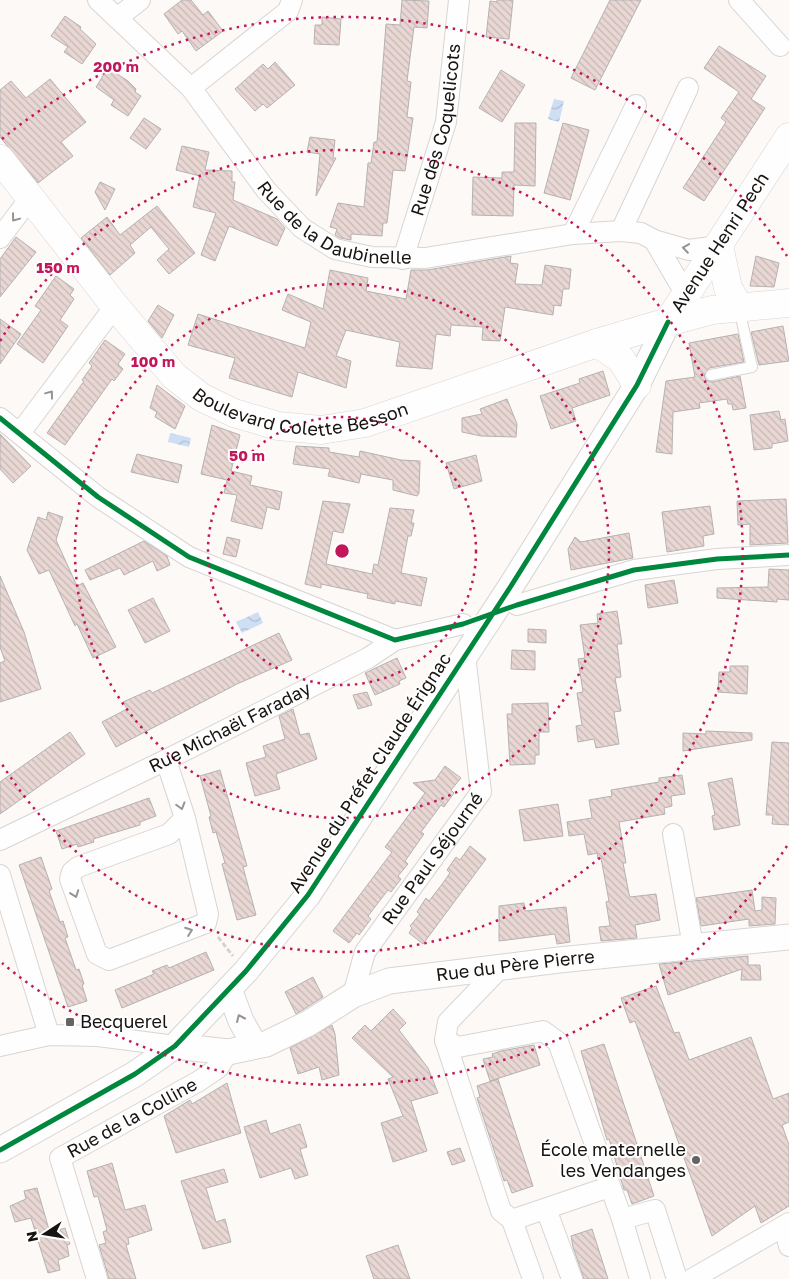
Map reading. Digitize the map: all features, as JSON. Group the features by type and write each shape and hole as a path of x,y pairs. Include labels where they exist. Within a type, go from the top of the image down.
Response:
{"main road":[{"name":"Avenue Henri Pech","path":"668,322 685,293 719,246 789,137"},
{"name":"Boulevard Colette Besson","path":"0,159 115,306 174,376 201,397 234,413 278,426 321,430 365,423 597,343 668,322 712,310 789,303"},
{"path":"719,246 728,288 739,307"},
{"path":"685,293 699,307 712,310"},
{"path":"597,343 621,359 637,385"}],"street":[{"name":"Rue de la Daubinelle","path":"98,0 191,88 266,190 302,228 335,249 372,257 403,259 484,250 573,234 621,231 641,233 654,240 689,250 719,246"},
{"path":"117,18 140,0"},
{"path":"191,88 288,11 292,0"},
{"name":"Rue des Coquelicots","path":"403,259 446,122 459,0"},
{"path":"739,0 780,46"},
{"path":"621,231 688,88"},
{"path":"573,234 636,105"},
{"path":"0,238 30,198"},
{"path":"654,240 685,293"},
{"path":"20,433 115,306"},
{"name":"Avenue du Préfet Claude Érignac","path":"0,1150 135,1074 175,1046 246,971 308,896 465,655 637,385 668,322"},
{"path":"0,418 98,497 189,557 313,608 358,623 395,640"},
{"path":"517,605 634,570 717,558 789,555"},
{"path":"358,623 368,658"},
{"name":"Rue Michaël Faraday","path":"0,840 166,760 368,658 395,640 463,624"},
{"name":"Rue Paul Séjourné","path":"353,995 365,952 481,792 465,655"},
{"path":"166,760 185,818 208,914 206,923 109,960 102,958 97,954 70,880 72,872 78,867 169,834 185,818"},
{"path":"673,834 693,946"},
{"path":"0,875 50,1035"},
{"name":"Rue du Père Pierre","path":"175,1046 228,1052 266,1044 308,1023 353,995 389,981 693,946 789,937"},
{"path":"500,968 448,1022 445,1040 500,1211 512,1220 533,1279"},
{"path":"229,989 241,1021 255,1046"},
{"path":"445,1040 458,1046 543,1031 558,1042 622,1219 640,1279"},
{"path":"0,1046 50,1035 98,1036 175,1046"},
{"name":"Rue de la Colline","path":"97,1279 60,1158 199,1081 218,1068 228,1052"},
{"path":"512,1220 610,1187"},
{"path":"546,1209 572,1279"},
{"path":"622,1219 654,1210 677,1279"},
{"path":"692,1279 786,1225 789,1246"}],"lane":[{"path":"711,375 752,367 739,307"}],"water":[{"path":"554,99 564,101 559,122 548,119"},
{"path":"170,433 191,438 189,447 168,442"},
{"path":"258,612 263,623 242,633 236,622"}],"building":[{"path":"182,0 191,0 203,15 208,11 223,31 196,51 182,31 178,34 164,14"},
{"path":"402,0 429,1 427,28 414,27 407,81 411,82 407,117 413,118 405,171 393,170 387,223 383,223 382,236 351,234 351,240 340,238 335,235 337,229 330,227 338,203 364,207 368,163 371,163 374,142 377,142 386,24 400,25"},
{"path":"497,0 513,0 509,39 486,37 490,1 497,2"},
{"path":"610,0 641,0 595,90 571,78"},
{"path":"65,16 81,27 80,29 96,44 82,64 64,52 68,47 51,36"},
{"path":"322,17 341,19 339,45 314,44 315,25 322,25"},
{"path":"719,46 766,76 751,99 765,108 704,201 683,188 726,122 721,118 739,92 704,68"},
{"path":"275,62 295,85 267,108 263,104 255,111 235,89 263,64 268,69"},
{"path":"108,68 128,81 136,89 135,92 141,96 128,116 111,105 114,100 96,87"},
{"path":"501,70 525,85 502,122 479,108"},
{"path":"50,79 86,122 61,142 73,156 38,183 0,137 0,90 11,81 26,98"},
{"path":"144,118 161,129 146,149 130,138"},
{"path":"515,123 536,123 535,186 514,185 513,216 472,215 473,177 502,178 502,172 514,172"},
{"path":"563,123 589,130 570,200 544,193"},
{"path":"310,137 335,140 333,158 336,158 316,196 320,154 307,152"},
{"path":"182,146 209,152 205,170 232,171 232,182 235,182 233,200 277,219 285,228 277,246 229,226 215,261 201,255 216,213 193,207 200,176 176,170"},
{"path":"100,182 115,189 105,210 95,192"},
{"path":"157,206 195,253 169,274 157,260 169,249 151,227 130,245 135,253 110,275 81,238 107,217 120,235"},
{"path":"16,237 36,252 0,297 0,259"},
{"path":"511,256 510,263 518,264 515,284 542,285 545,265 571,269 569,289 563,289 561,306 554,305 553,315 505,307 500,341 482,340 483,327 451,325 450,336 436,334 432,369 396,366 400,342 346,330 336,356 351,361 346,388 298,372 292,397 229,378 235,358 188,345 198,314 305,348 311,322 282,310 288,294 323,309 330,270 368,278 366,291 406,299 411,270 427,270"},
{"path":"756,256 779,263 774,287 750,286"},
{"path":"56,276 74,289 70,295 74,299 60,320 68,326 43,363 17,344 41,310 35,306"},
{"path":"158,305 174,315 162,338 148,321"},
{"path":"0,319 21,334 0,364"},
{"path":"783,326 789,361 759,365 751,332"},
{"path":"738,334 744,362 709,368 704,376 706,380 712,382 740,376 746,408 733,410 732,404 728,404 727,399 699,403 700,408 673,412 672,454 656,452 666,381 695,377 689,343"},
{"path":"105,340 125,354 118,364 123,369 114,381 112,379 65,445 47,433 84,381 82,380 92,366 89,363"},
{"path":"603,371 610,395 572,408 576,421 551,429 540,396 580,383 579,379"},
{"path":"157,385 185,406 175,429 155,417 157,412 150,408"},
{"path":"507,399 517,424 516,437 481,436 462,432 462,418 482,414 480,409"},
{"path":"779,411 781,420 785,419 788,441 772,444 772,448 754,450 750,415"},
{"path":"212,425 240,435 231,471 252,476 250,485 282,492 279,510 267,507 262,529 231,521 237,495 224,493 227,480 201,474"},
{"path":"0,434 31,466 13,483 0,469"},
{"path":"296,446 329,448 329,452 359,457 360,451 401,460 420,461 419,493 417,496 393,490 393,480 361,474 359,483 328,476 330,469 293,464"},
{"path":"137,454 182,465 178,483 131,472"},
{"path":"476,455 482,481 454,489 446,463"},
{"path":"786,499 788,543 750,545 750,524 738,525 737,501"},
{"path":"323,501 350,504 343,533 333,531 326,564 372,574 374,564 378,565 390,508 414,510 411,523 414,523 411,536 408,536 401,573 427,578 421,606 395,601 395,604 367,598 368,594 321,584 321,588 305,584"},
{"path":"710,506 714,534 703,536 704,546 667,552 662,512"},
{"path":"48,512 63,517 56,540 77,586 83,583 116,647 93,658 77,624 75,626 49,570 39,574 27,550 38,517 46,520"},
{"path":"629,533 633,558 571,570 568,549 575,537 581,542"},
{"path":"227,537 240,540 236,557 223,554"},
{"path":"144,541 167,556 170,565 157,571 153,561 124,575 120,568 90,580 85,570"},
{"path":"769,569 789,570 789,600 777,599 777,602 717,598 717,588 768,587"},
{"path":"0,576 24,632 41,689 0,702 0,663 5,661 0,647"},
{"path":"674,580 678,603 648,608 645,585"},
{"path":"153,598 170,631 145,643 128,610"},
{"path":"617,611 622,644 617,644 621,677 615,678 621,711 614,712 619,744 596,748 594,739 578,742 576,726 582,725 577,693 583,692 578,659 585,658 580,625 598,623 597,614"},
{"path":"528,629 546,630 546,643 528,642"},
{"path":"279,633 292,660 237,684 116,747 102,722 127,709 123,702 150,690 152,693"},
{"path":"512,650 535,651 535,670 511,669"},
{"path":"397,658 406,678 399,681 400,684 375,695 365,673"},
{"path":"730,666 748,666 747,694 718,692 719,672 730,672"},
{"path":"367,692 372,705 358,709 353,695"},
{"path":"548,703 549,732 539,732 539,755 535,755 535,764 510,765 507,714 512,714 512,704"},
{"path":"293,709 300,735 309,733 317,759 276,774 280,789 255,796 246,763 266,757 263,746 285,739 279,716"},
{"path":"706,731 752,733 752,740 683,751 683,733 706,734"},
{"path":"70,732 85,754 0,814 0,782"},
{"path":"772,742 789,743 789,825 772,824 773,815 766,815"},
{"path":"445,766 461,778 451,790 454,793 444,807 441,805 421,832 424,834 405,861 408,864 398,876 401,879 391,892 388,890 368,916 371,919 359,935 357,933 349,943 333,931 392,852 385,847 425,793 413,783 435,780"},
{"path":"220,770 247,866 243,867 256,915 237,920 222,864 225,863 216,832 213,833 209,817 211,816 200,776"},
{"path":"682,775 685,794 671,796 672,806 664,808 665,814 619,822 626,863 623,863 630,897 656,894 660,920 635,925 637,938 601,941 599,927 610,926 606,902 609,901 601,858 598,859 597,853 588,855 584,834 569,836 567,822 592,818 589,800 612,796 611,790 659,782 659,778"},
{"path":"732,778 740,825 714,830 712,816 715,815 708,783"},
{"path":"149,798 156,816 140,822 140,825 93,839 94,842 78,847 77,844 62,849 56,831"},
{"path":"558,804 563,836 524,841 519,810"},
{"path":"470,846 486,859 423,944 409,933 412,928 410,926 420,914 417,912 426,898 429,901 450,873 447,870 456,857 460,860"},
{"path":"41,857 52,889 49,891 60,922 63,921 68,937 65,938 76,970 79,969 84,984 82,985 87,1001 68,1007 19,865"},
{"path":"752,890 755,911 762,910 762,897 776,898 775,924 749,926 749,919 701,926 696,898"},
{"path":"524,903 525,911 566,907 570,942 557,944 555,934 499,941 499,906"},
{"path":"206,952 214,970 122,1008 115,990 154,974 152,971 167,965 169,968"},
{"path":"748,956 748,965 760,965 761,980 741,980 742,969 668,995 659,964"},
{"path":"313,977 323,997 296,1014 285,992"},
{"path":"656,986 674,1033 679,1032 689,1060 751,1037 773,1099 789,1093 789,1122 782,1125 789,1145 789,1206 761,1223 755,1206 712,1236 635,1021 630,1023 621,998"},
{"path":"393,1009 406,1023 399,1030 428,1068 438,1093 411,1101 427,1151 393,1162 381,1123 403,1116 388,1079 393,1077 352,1038 365,1025 371,1031"},
{"path":"332,1025 335,1034 339,1075 322,1080 319,1067 298,1074 290,1048"},
{"path":"604,1044 654,1196 632,1204 627,1190 624,1190 609,1139 607,1140 581,1051"},
{"path":"534,1045 540,1065 490,1081 483,1059 493,1057 492,1054 501,1051"},
{"path":"498,1079 533,1186 512,1193 507,1180 504,1181 477,1098 480,1097 477,1086"},
{"path":"227,1083 241,1133 176,1153 164,1116 190,1100 192,1104"},
{"path":"266,1120 270,1134 300,1124 307,1147 300,1149 308,1175 295,1179 291,1168 260,1178 244,1127"},
{"path":"460,1148 465,1161 452,1165 447,1152"},
{"path":"112,1163 125,1210 145,1205 152,1230 128,1238 129,1244 126,1245 136,1279 109,1279 99,1245 106,1243 103,1232 107,1230 98,1196 94,1197 87,1171"},
{"path":"224,1169 228,1182 206,1188 216,1222 225,1219 231,1242 203,1249 181,1181"},
{"path":"37,1188 50,1233 65,1228 70,1244 67,1245 69,1256 58,1260 60,1270 48,1273 31,1218 15,1222 10,1206 26,1199 24,1191"},
{"path":"592,1229 608,1279 584,1279 573,1247 571,1236"},
{"path":"398,1245 410,1279 374,1279 366,1256"}],"cycle path":[{"path":"0,1150 135,1074 175,1046 246,971 308,895 511,586 637,385 668,322"},
{"path":"0,418 98,497 189,557 395,640 463,624 517,605 634,570 717,559 789,555"}],"place":[{"name":"Becquerel","path":"70,1022"},
{"name":"École maternelle les Vendanges","path":"696,1160"}]}
